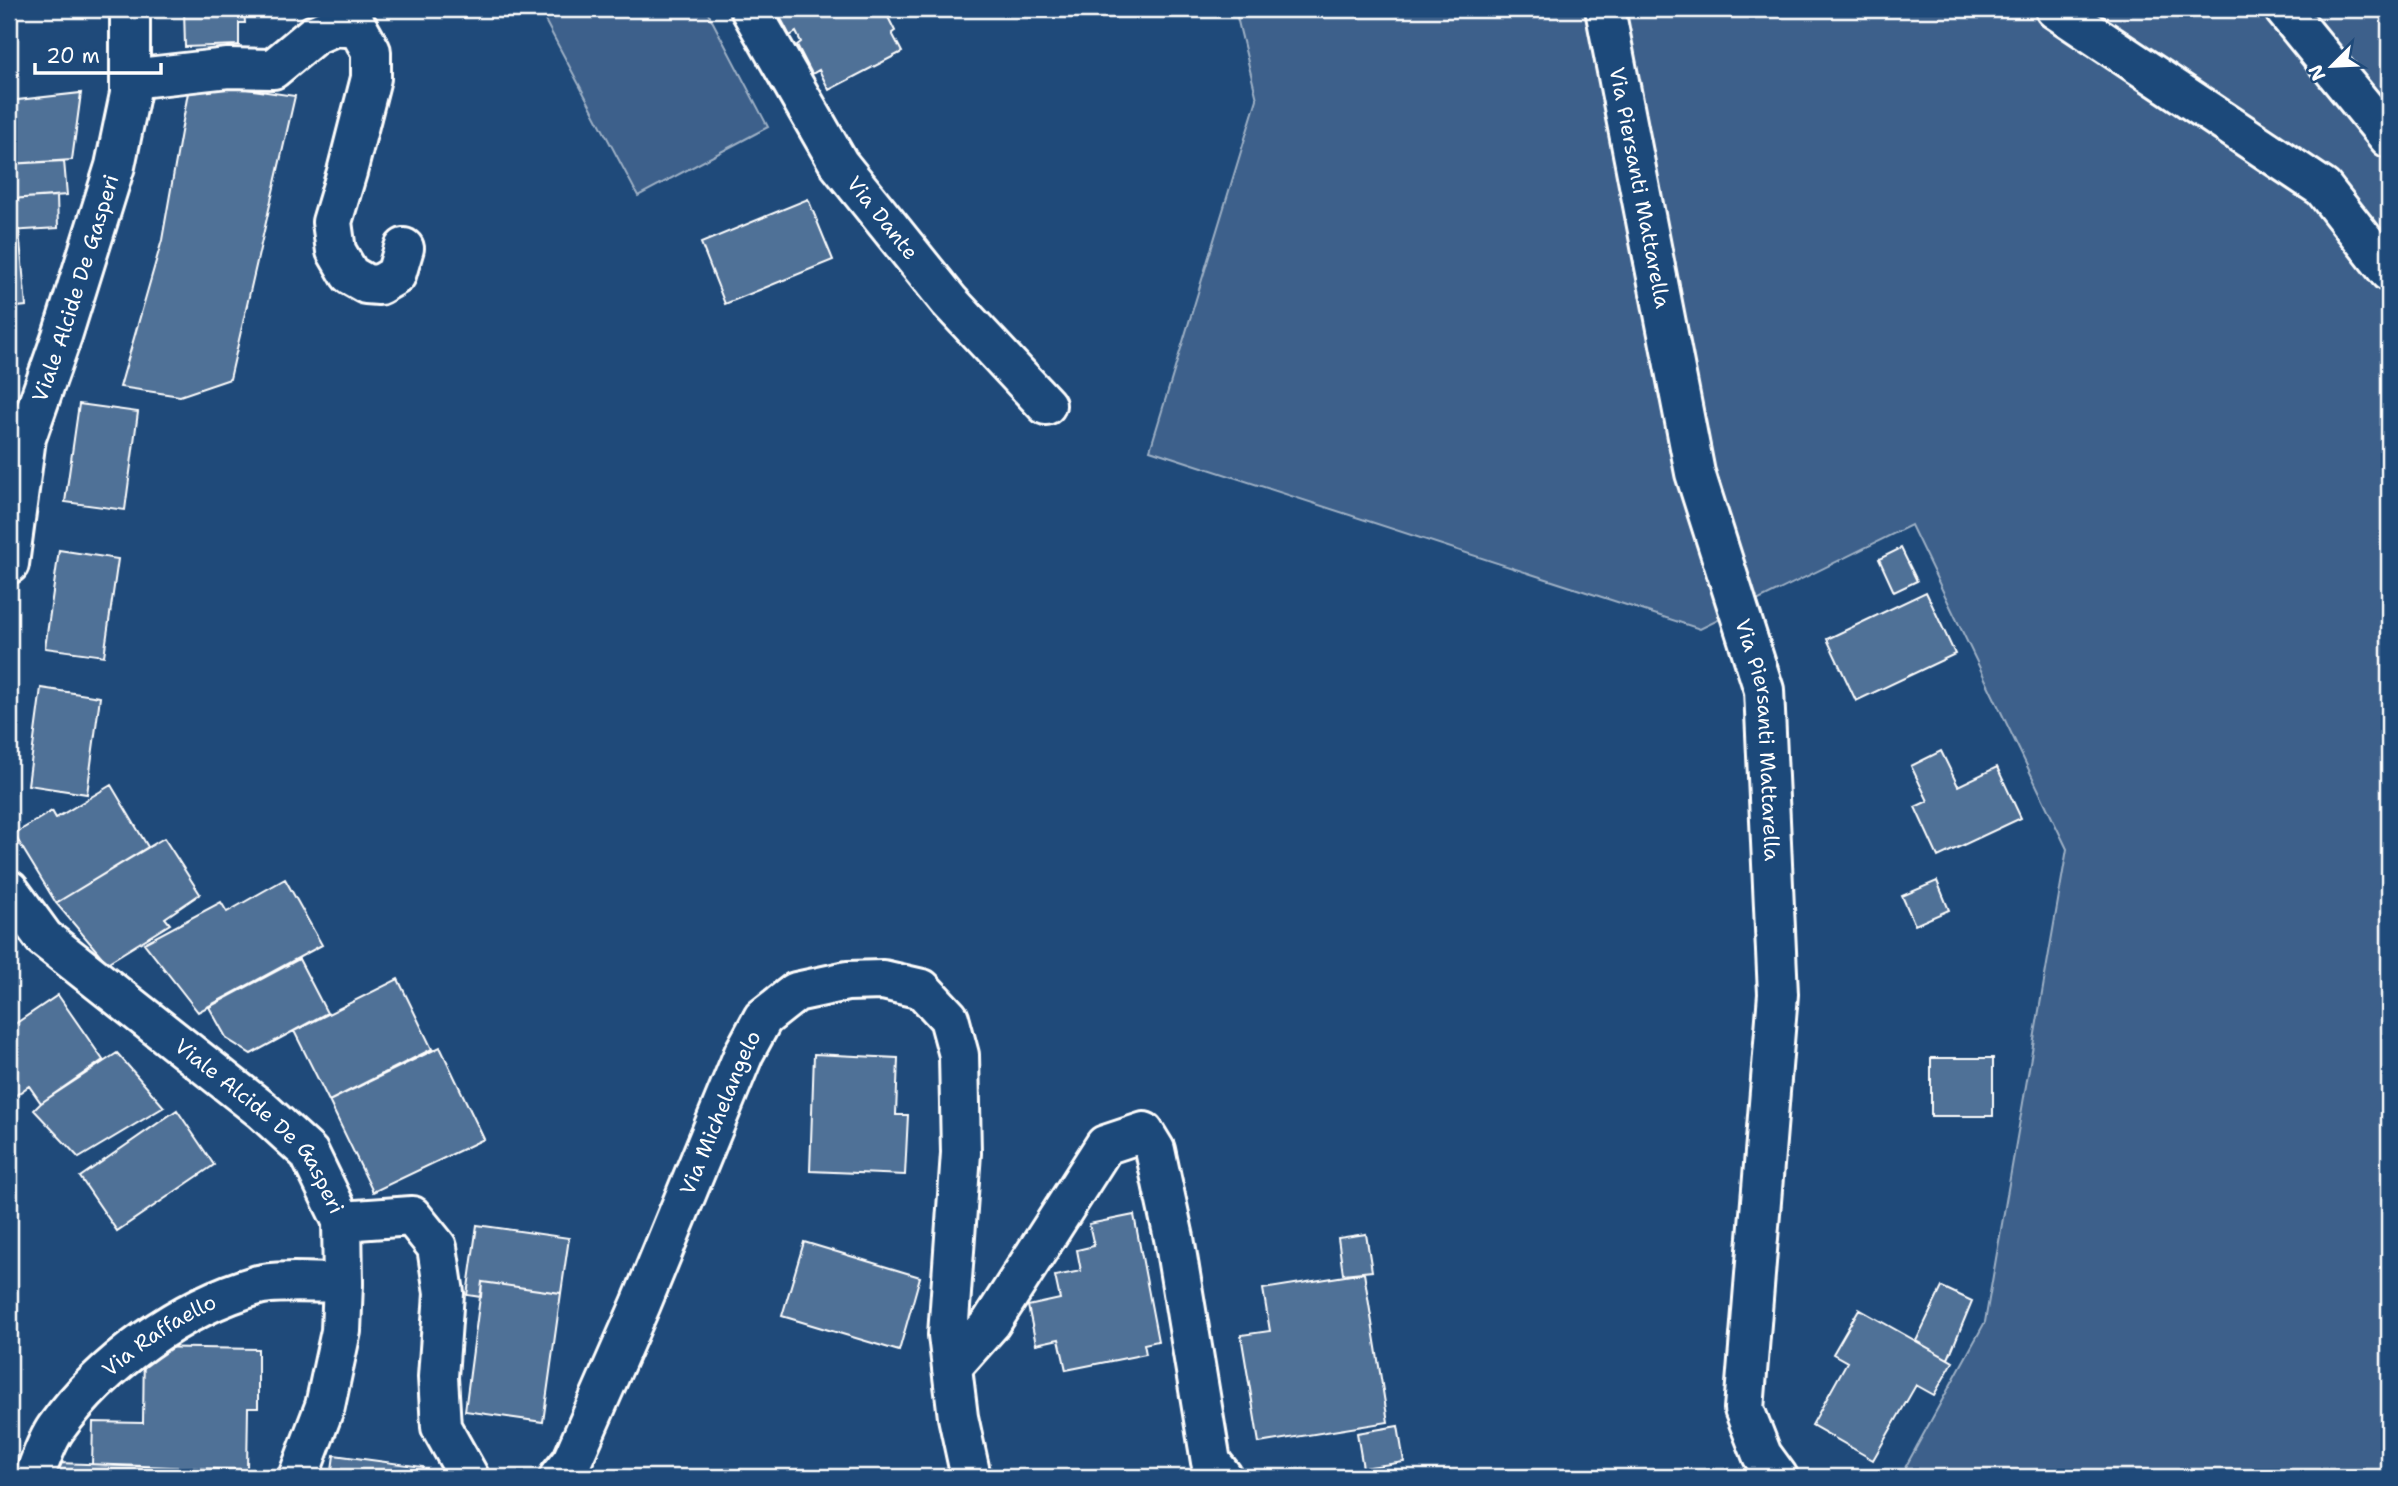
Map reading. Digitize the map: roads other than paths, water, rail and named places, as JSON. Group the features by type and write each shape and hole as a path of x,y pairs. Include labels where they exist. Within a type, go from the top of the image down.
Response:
{"street":[{"name":"Viale Alcide De Gasperi","path":"9,564 26,438 62,336 115,166 130,94 130,9"},
{"name":"Via Dante","path":"750,9 839,164 949,301 1046,405"},
{"name":"Via Piersanti Mattarella","path":"1605,9 1695,472 1764,690 1778,994 1744,1409 1764,1470"},
{"path":"2055,9 2323,188 2389,272"},
{"path":"2284,9 2389,138"},
{"path":"130,79 228,68 273,69 314,34 335,26 358,27 371,51 370,78 332,222 336,251 350,275 366,284 379,285 396,275 404,248"},
{"name":"Viale Alcide De Gasperi","path":"9,890 44,938 262,1110 309,1153 342,1220 341,1331 325,1406 298,1477"},
{"name":"Via Michelangelo","path":"559,1477 572,1461 744,1053 763,1018 796,992 847,981 883,980 922,989 948,1018 959,1055 961,1153 948,1335 958,1417 971,1477"},
{"path":"952,1367 991,1323 1105,1145 1144,1132 1155,1150 1174,1238 1211,1462 1223,1477"},
{"path":"342,1220 412,1216 438,1247 444,1293 438,1377 441,1427 469,1477"},
{"name":"Via Raffaello","path":"34,1477 54,1431 88,1389 143,1340 210,1303 260,1284 343,1283"},
{"path":"1248,1477 1254,1477"}]}
